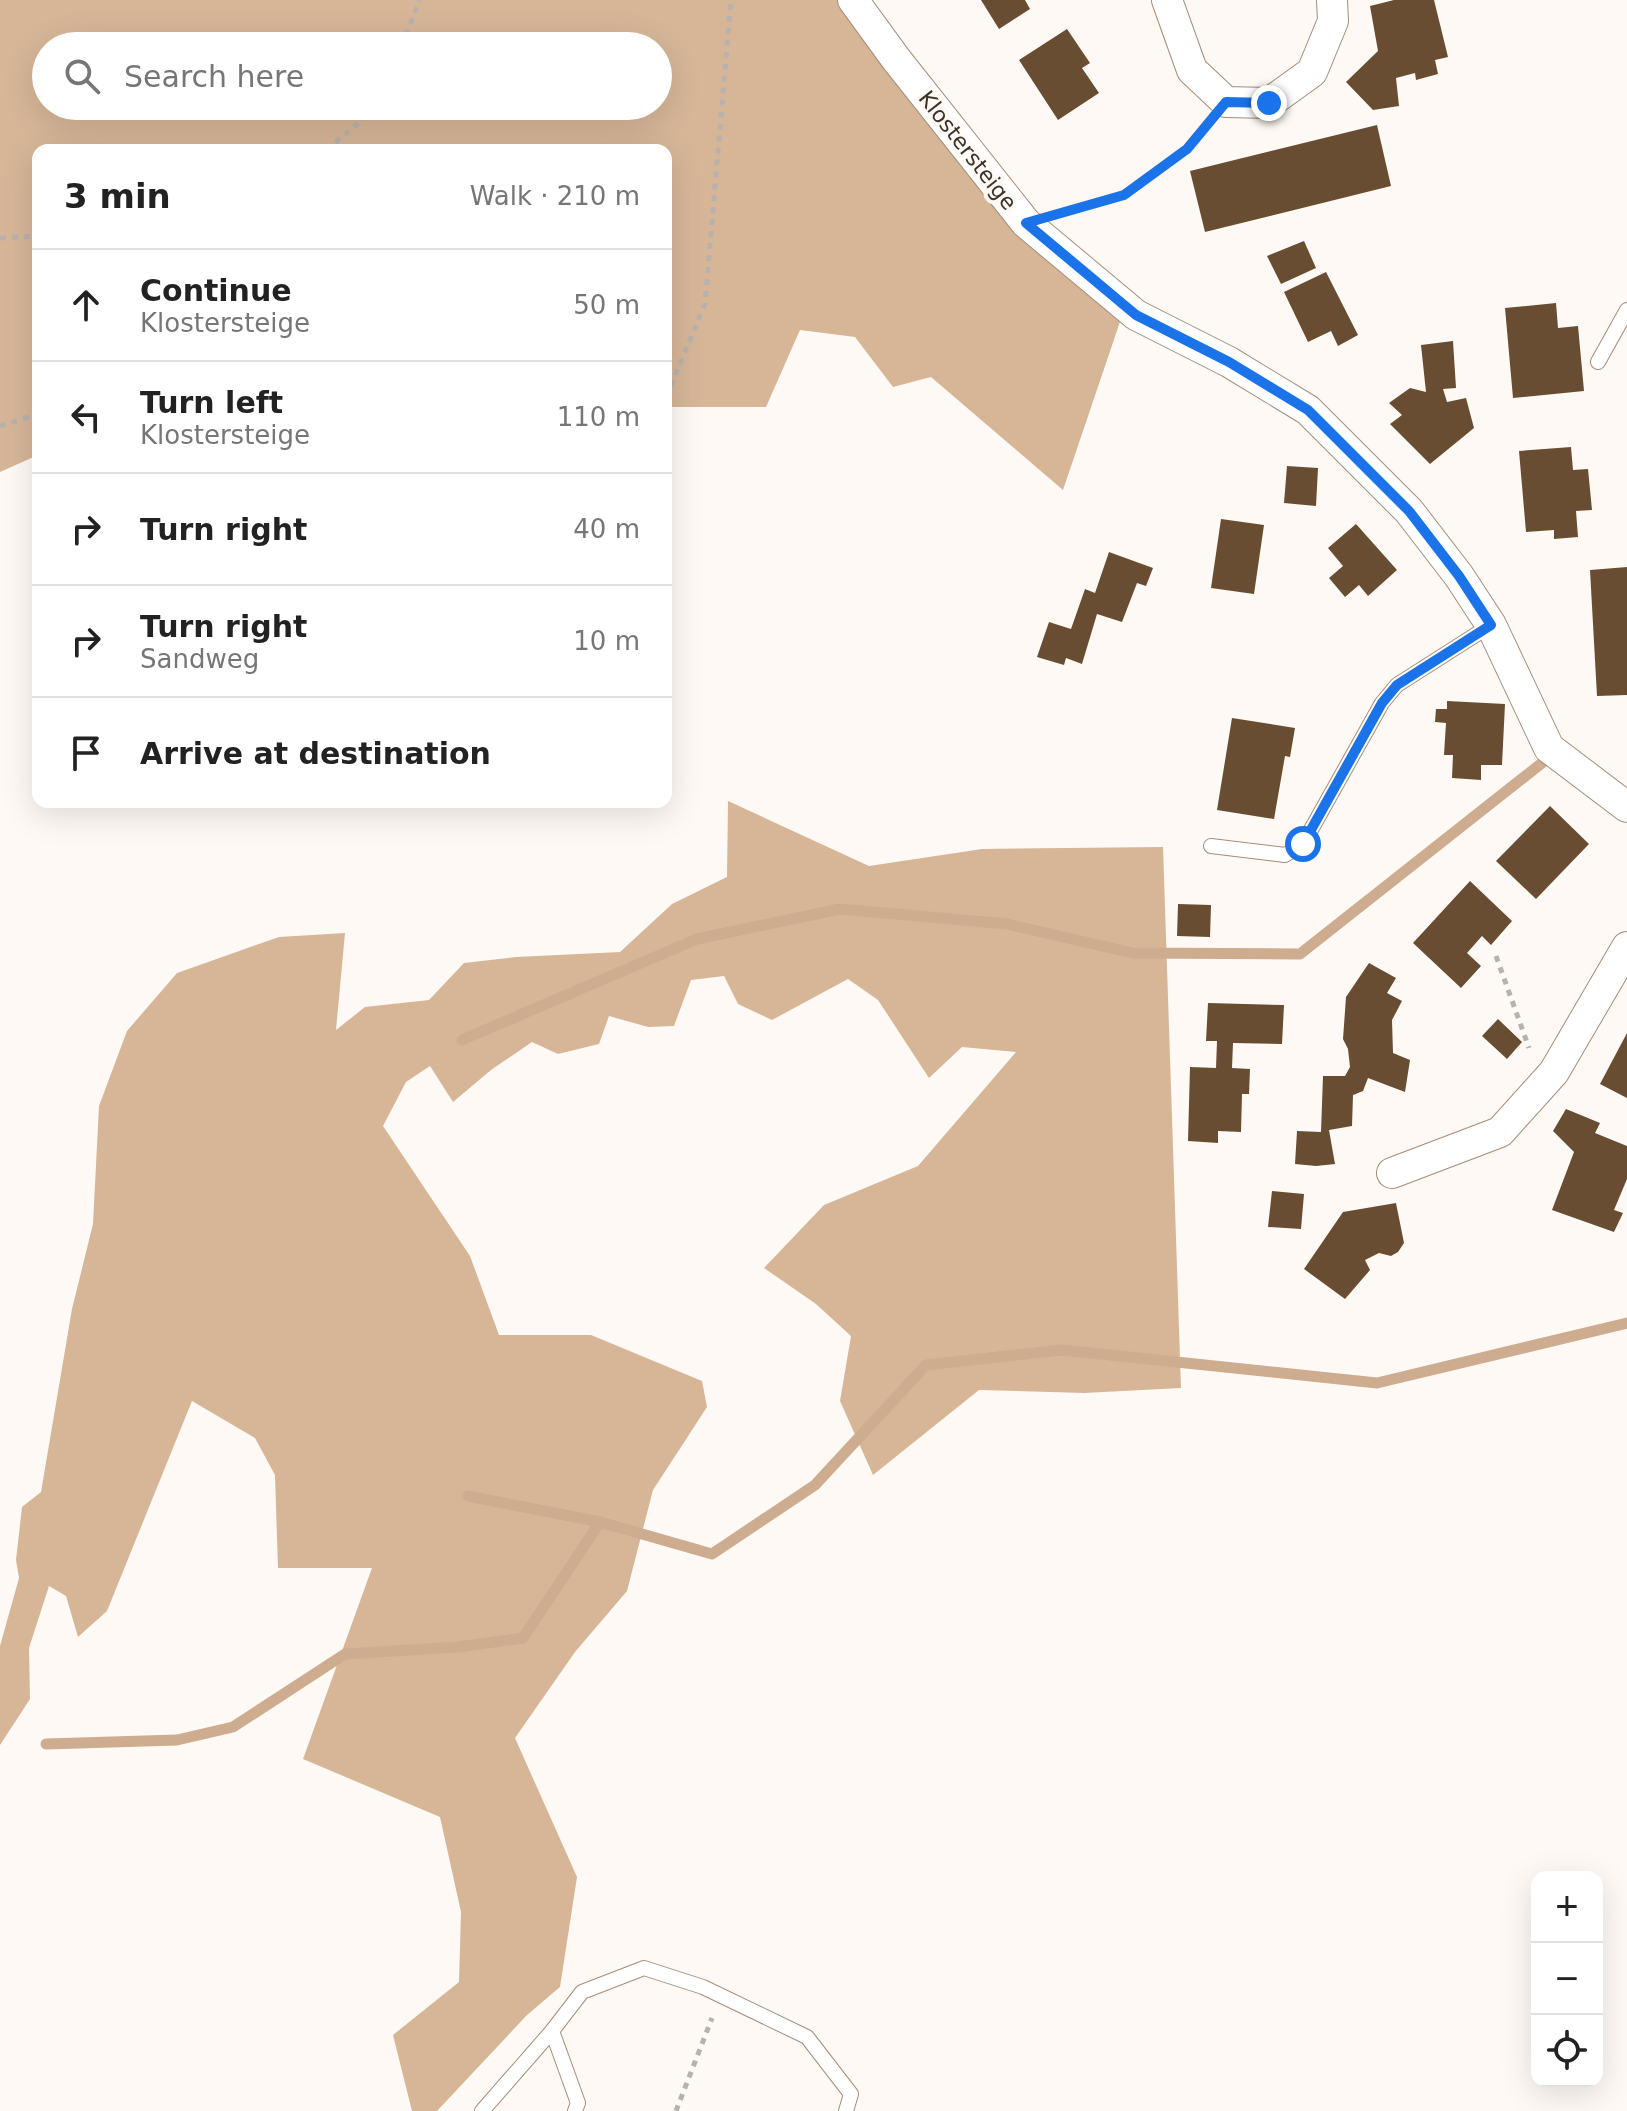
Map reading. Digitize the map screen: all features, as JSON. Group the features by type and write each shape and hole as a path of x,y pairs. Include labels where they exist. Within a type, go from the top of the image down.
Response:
{"street":[{"name":"Klostersteige","path":"853,0 1026,223 1136,315 1229,362 1308,410 1409,511 1459,576 1491,625 1549,748 1627,807"},
{"path":"1167,0 1192,70 1226,102 1269,103 1312,72 1333,21 1332,0"},
{"path":"1392,1173 1500,1132 1554,1072 1627,947"}],"lane":[{"path":"1598,362 1627,310"},
{"path":"1211,846 1285,855 1303,844 1382,703 1397,685 1491,625"},
{"path":"482,2111 582,1992 644,1968 703,1987 807,2037 851,2094 846,2111"},
{"path":"552,2031 578,2103 575,2111"}],"path":[{"path":"407,32 420,0"},
{"path":"672,383 705,304 731,0"},
{"path":"1026,223 1124,195 1187,149 1226,102"},
{"path":"333,144 362,120"},
{"path":"0,238 32,236"},
{"path":"0,426 32,416"},
{"path":"1496,956 1529,1048"},
{"path":"676,2111 721,1995"}],"shaded area":[{"path":"0,0 853,0 1026,223 1125,307 1063,490 931,377 893,387 855,337 800,330 766,407 672,407 672,144 32,144 32,458 0,472"},
{"path":"728,801 869,866 982,849 1163,847 1181,1388 1084,1393 979,1390 873,1475 840,1401 851,1336 816,1304 764,1268 824,1205 918,1166 1016,1052 962,1047 929,1078 878,1000 848,979 772,1020 738,1004 724,976 691,980 674,1026 648,1027 609,1016 599,1044 558,1054 532,1042 491,1070 453,1102 430,1066 406,1082 383,1126 470,1256 499,1335 591,1335 702,1381 707,1407 653,1490 627,1591 575,1652 515,1738 577,1877 560,1987 527,2015 437,2111 412,2111 393,2035 459,1982 461,1912 440,1817 303,1759 372,1568 278,1568 275,1475 255,1438 192,1401 107,1611 78,1637 66,1596 49,1586 29,1648 30,1699 0,1745 0,1646 19,1578 16,1560 22,1507 41,1492 72,1309 93,1224 99,1106 127,1031 177,973 279,937 345,933 336,1030 365,1007 429,1000 464,963 620,952 672,904 727,877"}],"building":[{"path":"981,0 1025,0 1030,9 999,29"},
{"path":"1394,0 1434,0 1448,57 1435,60 1438,74 1416,80 1415,73 1396,78 1399,106 1373,110 1346,82 1378,51 1370,6"},
{"path":"1067,29 1090,63 1082,68 1099,93 1058,120 1019,60"},
{"path":"1377,125 1391,186 1205,232 1190,171"},
{"path":"1304,241 1316,268 1281,284 1267,256"},
{"path":"1326,272 1358,335 1338,346 1331,331 1308,342 1284,292"},
{"path":"1556,303 1558,328 1578,326 1584,391 1513,398 1505,308"},
{"path":"1453,341 1456,388 1443,389 1447,402 1466,398 1474,428 1430,464 1390,424 1402,415 1389,403 1410,388 1426,392 1421,345"},
{"path":"1571,447 1573,470 1588,469 1592,510 1576,511 1578,537 1554,539 1554,530 1526,532 1519,451"},
{"path":"1287,466 1318,468 1316,506 1284,503"},
{"path":"1221,519 1264,525 1254,594 1211,588"},
{"path":"1356,524 1397,570 1368,596 1359,585 1345,597 1329,578 1343,566 1328,548"},
{"path":"1109,552 1153,568 1146,586 1137,583 1122,622 1097,614 1082,664 1066,658 1064,665 1037,657 1049,622 1071,629 1085,589 1095,593"},
{"path":"1627,567 1627,695 1597,696 1590,570"},
{"path":"1447,701 1505,704 1502,765 1481,765 1481,780 1452,778 1453,755 1444,755 1446,723 1435,722 1436,709 1447,709"},
{"path":"1232,718 1295,728 1290,757 1285,756 1274,819 1217,810"},
{"path":"1550,806 1589,844 1536,899 1496,861"},
{"path":"1470,881 1512,921 1491,945 1482,936 1467,953 1481,966 1461,988 1413,943"},
{"path":"1178,904 1211,905 1210,937 1177,936"},
{"path":"1369,963 1396,978 1387,993 1402,1001 1392,1020 1393,1053 1410,1060 1405,1092 1368,1078 1363,1091 1353,1095 1352,1126 1329,1130 1335,1164 1295,1164 1297,1131 1321,1132 1323,1076 1345,1076 1350,1067 1348,1049 1343,1039 1346,997"},
{"path":"1208,1003 1284,1005 1282,1044 1233,1043 1232,1068 1250,1069 1249,1094 1242,1094 1241,1132 1218,1131 1218,1143 1188,1141 1190,1067 1216,1068 1217,1041 1206,1041"},
{"path":"1498,1019 1522,1042 1507,1059 1482,1036"},
{"path":"1627,1033 1627,1098 1600,1084"},
{"path":"1566,1109 1600,1123 1595,1133 1627,1146 1627,1179 1614,1210 1623,1213 1614,1232 1552,1210 1574,1152 1553,1131"},
{"path":"1272,1191 1304,1194 1301,1229 1268,1227"},
{"path":"1396,1203 1404,1243 1391,1256 1379,1253 1365,1260 1370,1270 1345,1299 1304,1269 1343,1212"}],"waterway":[{"path":"462,1040 697,939 840,909 1007,924 1133,953 1300,954 1547,759"},
{"path":"46,1744 177,1740 233,1727 345,1654 458,1647 523,1638 600,1522 712,1554 815,1485 926,1365 1062,1350 1377,1383 1627,1323"},
{"path":"468,1496 600,1522"}],"route":[{"path":"1269,103 1226,102 1187,149 1124,195 1026,223 1136,315 1229,362 1308,410 1409,511 1459,576 1491,625 1397,685 1382,703 1303,844"}]}
